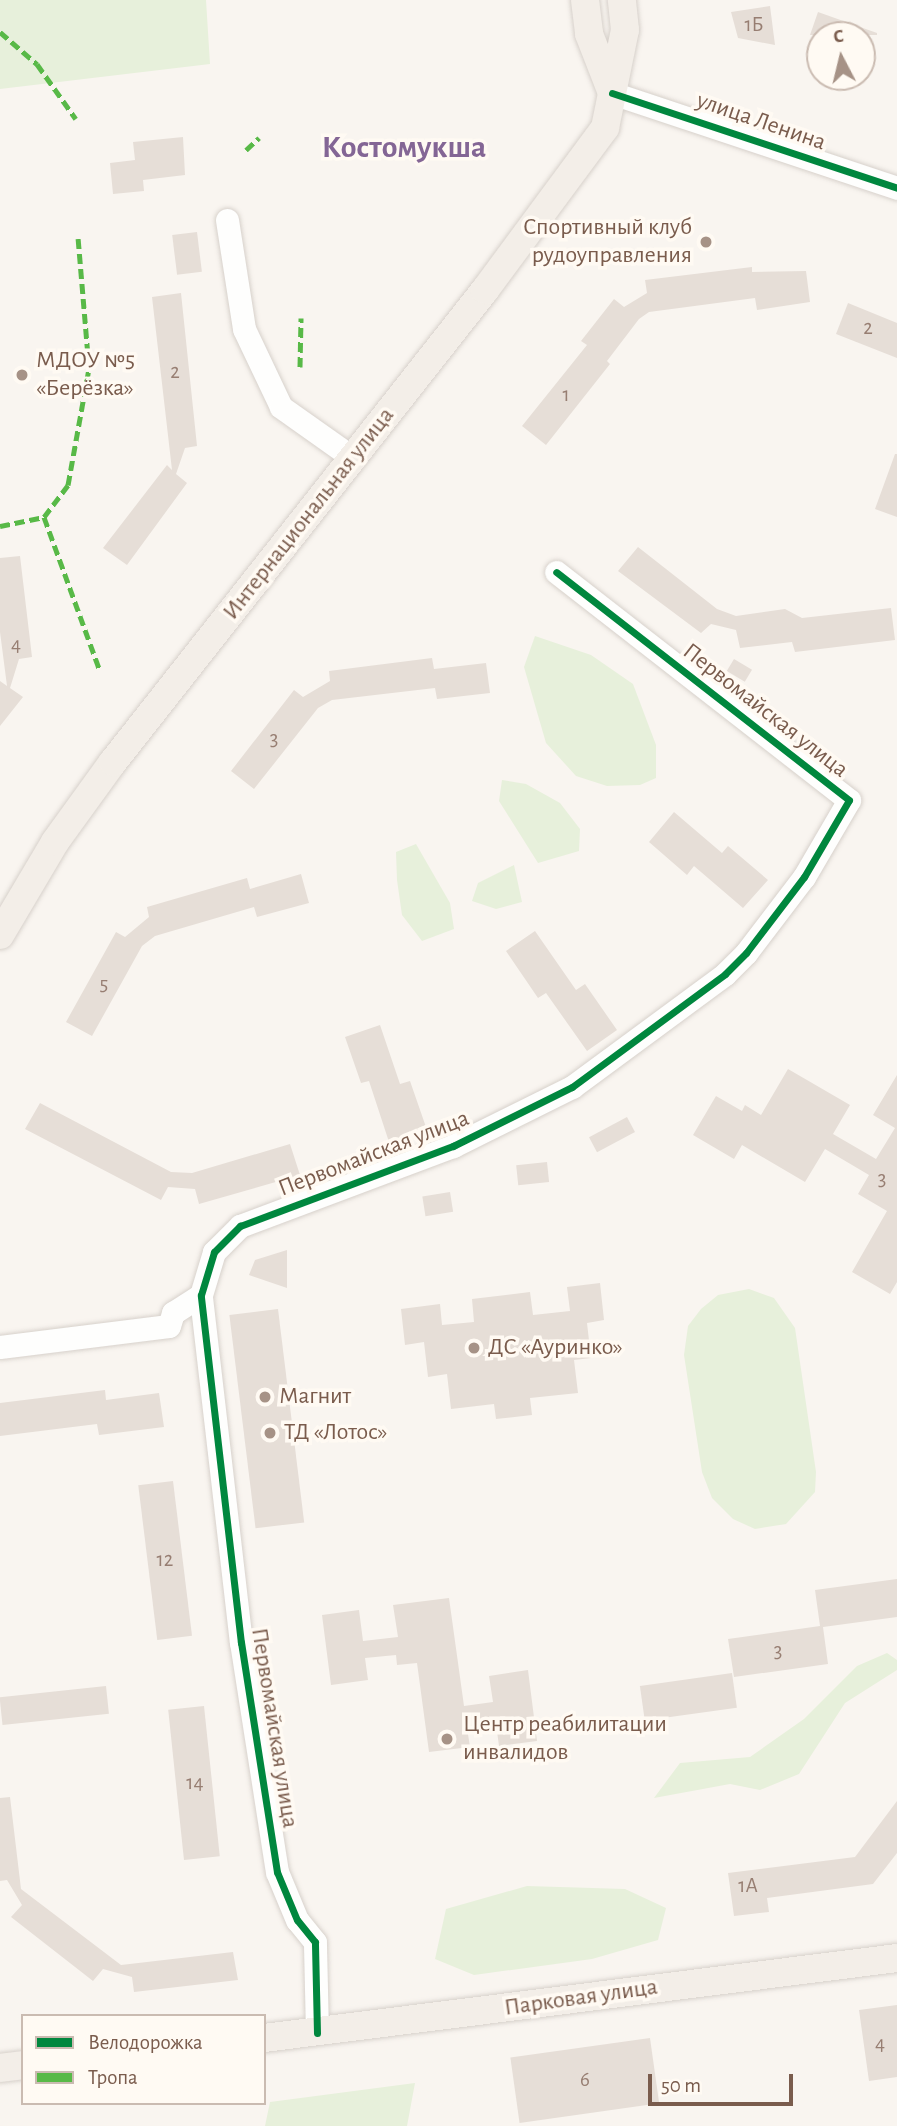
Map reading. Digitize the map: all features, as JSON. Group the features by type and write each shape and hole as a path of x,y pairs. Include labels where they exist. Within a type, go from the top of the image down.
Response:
{"main road":[{"path":"585,0 589,34 612,93"},
{"path":"612,93 625,30 622,0"},
{"name":"Интернациональная улица","path":"0,935 55,842 113,762 354,458 579,166 605,128 612,93"},
{"name":"Парковая улица","path":"266,2038 897,1958"},
{"path":"0,2068 21,2065"}],"street":[{"name":"улица Ленина","path":"612,93 897,188"},
{"path":"227,220 244,329 281,407 354,458"},
{"name":"Первомайская улица","path":"317,2032 315,1942 297,1920 276,1872 259,1766 201,1295 214,1252 240,1226 514,1118 572,1087 647,1033 746,953 804,877 849,800 556,572"},
{"path":"0,1347 169,1326 173,1313 201,1295"}],"green space":[{"path":"0,0 206,0 210,64 0,89"},
{"path":"535,636 591,655 633,684 656,745 656,778 640,785 607,786 576,776 546,743 524,667"},
{"path":"502,780 526,784 560,803 580,829 579,851 538,863 499,801"},
{"path":"416,844 450,903 454,929 422,941 402,915 397,880 396,852"},
{"path":"514,865 522,902 496,909 472,901 478,883"},
{"path":"749,1289 774,1298 795,1328 816,1472 815,1492 786,1524 755,1529 733,1519 712,1498 702,1472 684,1355 688,1326 701,1309 718,1295"},
{"path":"887,1653 897,1660 897,1670 845,1703 799,1774 760,1790 730,1784 654,1798 680,1763 750,1757 804,1719 857,1666"},
{"path":"527,1886 625,1889 666,1908 658,1940 592,1959 474,1975 435,1959 446,1909"},
{"path":"415,2083 407,2126 265,2126 270,2102"}],"building":[{"path":"770,6 775,45 738,38 731,12"},
{"path":"818,12 843,21 815,21"},
{"path":"183,137 185,175 143,180 144,191 113,194 110,163 135,160 133,142"},
{"path":"197,232 202,272 177,275 172,235"},
{"path":"752,267 752,272 806,271 810,302 757,310 755,298 649,312 639,319 607,361 610,364 546,445 522,426 587,345 581,341 614,299 624,307 647,293 645,280"},
{"path":"181,293 197,446 185,448 176,474 187,483 127,565 103,548 167,465 172,470 152,297"},
{"path":"848,303 897,323 897,358 836,334"},
{"path":"897,454 897,517 875,509"},
{"path":"638,547 717,609 736,616 785,609 802,618 891,608 895,640 795,652 792,642 740,648 736,630 711,624 701,633 618,571"},
{"path":"20,556 32,657 19,659 10,688 23,697 0,726 0,681 7,686 0,632 0,558"},
{"path":"432,658 434,669 486,663 490,693 437,699 435,688 332,700 318,708 254,789 231,771 294,690 303,697 330,681 329,671"},
{"path":"734,659 752,670 745,682 727,671"},
{"path":"674,812 722,853 728,846 768,880 743,908 694,866 687,875 649,842"},
{"path":"301,874 309,903 257,917 254,907 155,936 142,946 92,1036 66,1022 116,932 125,937 149,917 147,907 247,878 250,889"},
{"path":"535,931 576,990 585,984 617,1030 587,1051 546,993 538,998 506,951"},
{"path":"380,1025 400,1084 410,1081 427,1130 389,1142 369,1081 361,1083 345,1037"},
{"path":"788,1069 850,1105 833,1134 876,1159 895,1128 873,1115 897,1075 897,1282 890,1294 852,1272 887,1211 858,1194 869,1175 825,1149 805,1182 742,1145 734,1159 693,1135 716,1096 742,1111 745,1105 761,1115"},
{"path":"40,1103 171,1172 192,1173 290,1144 300,1175 199,1204 195,1189 168,1187 161,1200 25,1129"},
{"path":"627,1117 635,1132 597,1152 589,1137"},
{"path":"547,1162 549,1182 518,1185 516,1165"},
{"path":"450,1192 453,1212 425,1216 422,1196"},
{"path":"287,1250 287,1288 249,1275 255,1260"},
{"path":"600,1283 604,1320 587,1323 591,1358 574,1360 578,1393 530,1398 532,1415 496,1419 494,1404 451,1409 447,1374 428,1377 424,1342 405,1345 401,1309 440,1304 442,1325 474,1322 472,1299 530,1292 533,1315 570,1311 567,1287"},
{"path":"278,1309 304,1522 256,1528 229,1315"},
{"path":"105,1390 106,1400 159,1393 164,1427 99,1435 97,1424 0,1436 0,1403"},
{"path":"173,1481 192,1636 157,1640 138,1485"},
{"path":"897,1579 897,1617 823,1627 828,1664 734,1677 728,1639 820,1626 815,1590"},
{"path":"449,1598 464,1706 493,1702 489,1676 528,1670 537,1741 499,1746 496,1724 467,1728 470,1747 429,1752 417,1663 397,1665 396,1655 365,1658 368,1680 331,1685 322,1615 359,1610 363,1641 398,1637 393,1605"},
{"path":"732,1673 737,1708 645,1721 640,1686"},
{"path":"106,1686 109,1714 3,1725 0,1697"},
{"path":"204,1706 220,1856 184,1860 168,1710"},
{"path":"10,1797 21,1889 121,1965 233,1952 238,1980 134,1992 132,1977 103,1969 93,1981 11,1917 22,1905 7,1880 0,1881 0,1798"},
{"path":"897,1801 897,1853 873,1884 767,1898 769,1912 734,1916 728,1873 855,1857"},
{"path":"897,2005 897,2077 869,2081 859,2010"},
{"path":"650,2038 659,2103 520,2123 510,2058"}],"marked path":[{"path":"0,32 37,64 76,119"},
{"path":"246,150 259,138"},
{"path":"0,526 44,517 68,485 89,368 78,238"},
{"path":"300,367 301,318"},
{"path":"44,517 99,668"}],"cycle path":[{"path":"612,93 897,188"},
{"path":"317,2033 315,1942 297,1920 277,1872 241,1643 201,1295 214,1252 240,1226 453,1146 572,1087 725,974 746,953 804,877 849,800 556,572"}],"place":[{"name":"Спортивный клуб рудоуправления","path":"706,242"},
{"name":"МДОУ №5 «Берёзка»","path":"22,375"},
{"name":"ДС «Ауринко»","path":"474,1348"},
{"name":"Магнит","path":"265,1397"},
{"name":"ТД «Лотос»","path":"270,1433"},
{"name":"Центр реабилитации инвалидов","path":"447,1739"}],"district":[{"name":"Костомукша","path":"404,147"}]}
